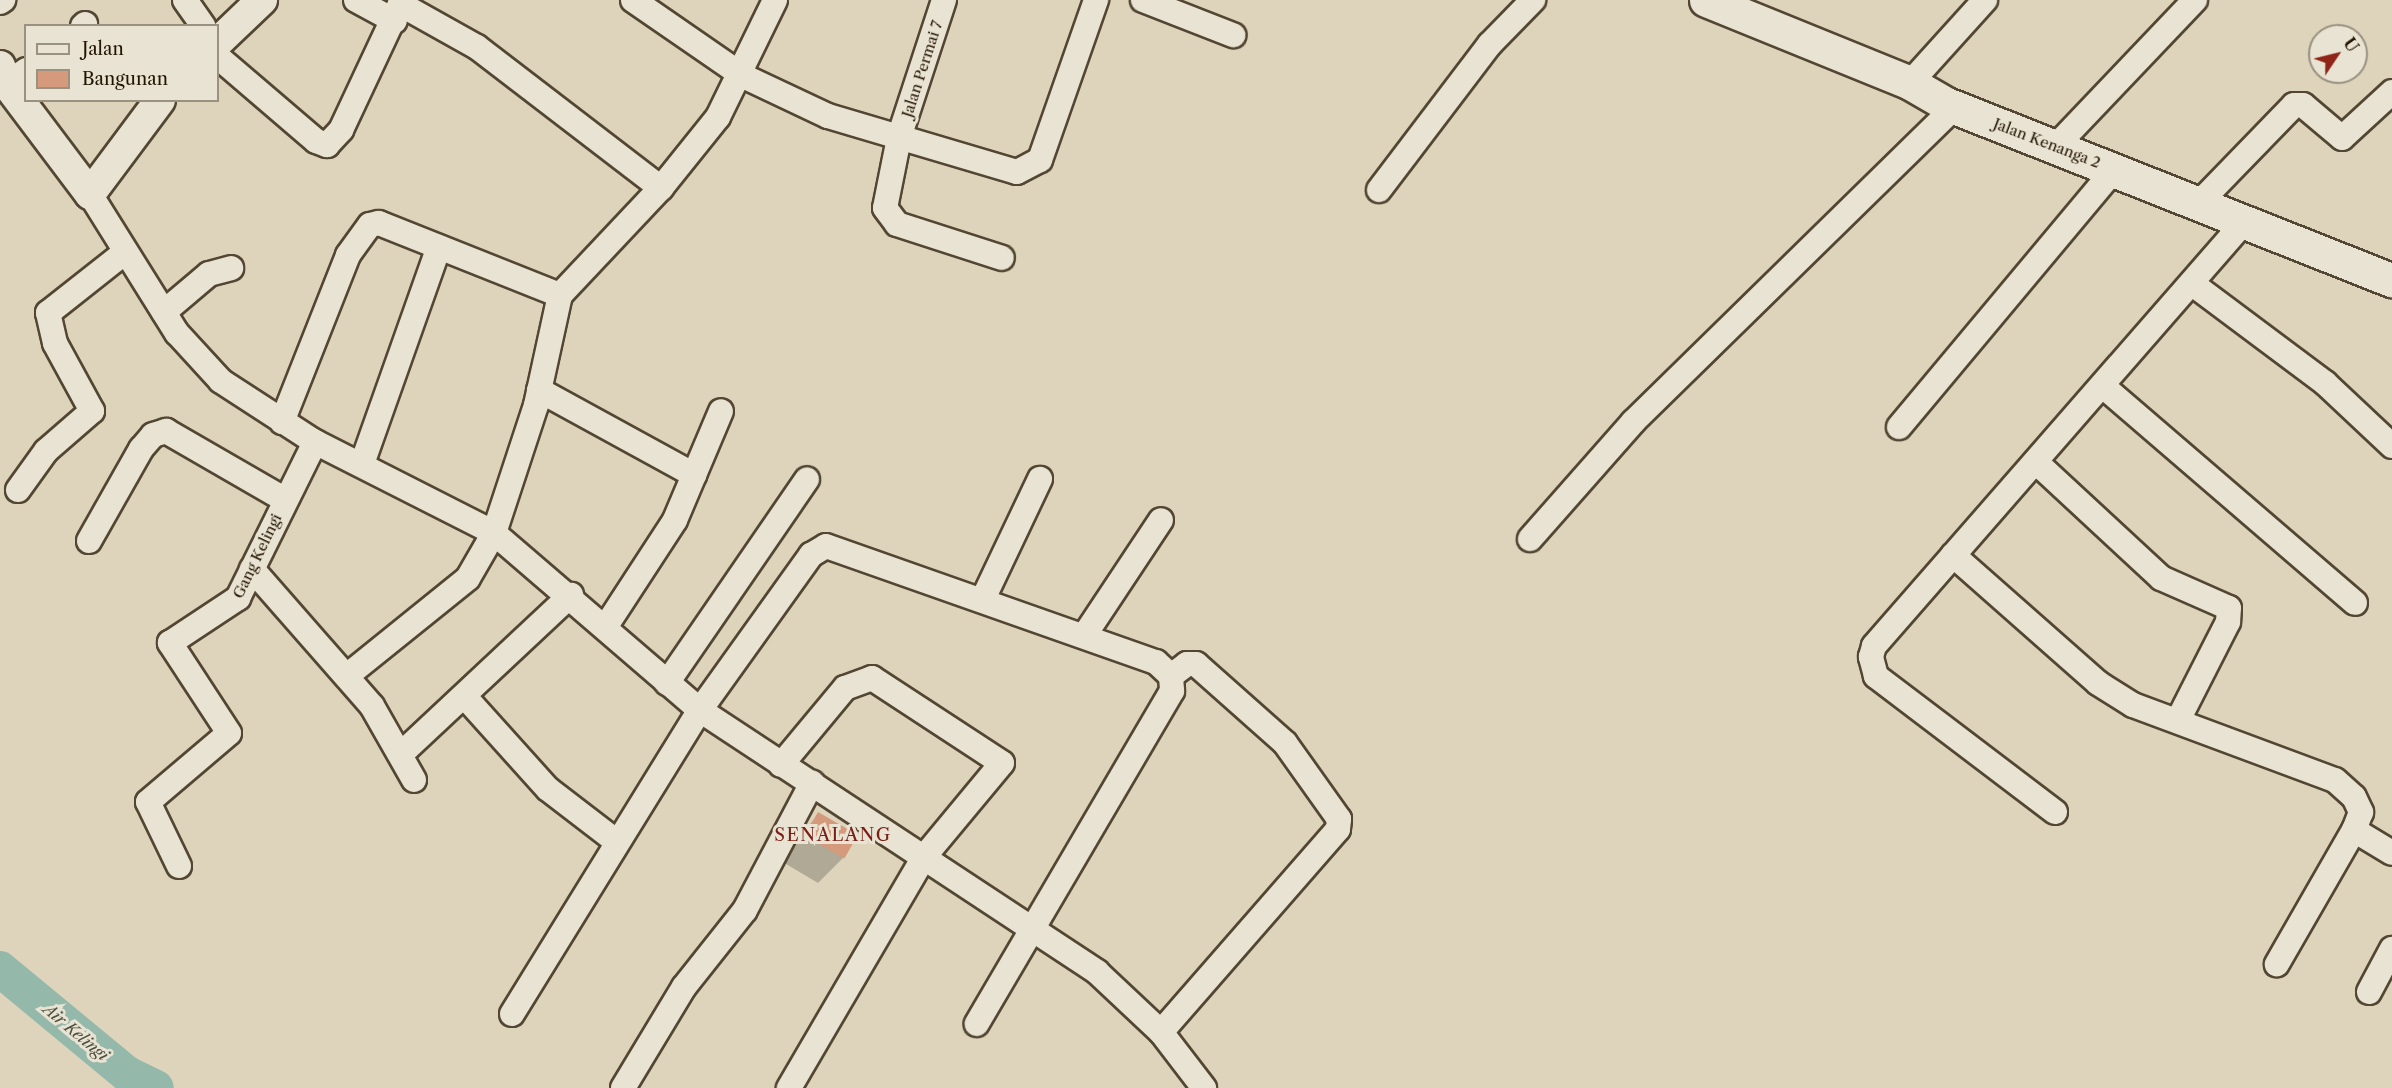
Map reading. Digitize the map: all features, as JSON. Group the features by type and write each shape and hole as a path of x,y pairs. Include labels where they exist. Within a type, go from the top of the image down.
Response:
{"main road":[{"name":"Jalan Kenanga 2","path":"1706,0 1751,8 1910,83 1955,107 2392,280"}],"street":[{"path":"185,0 202,24"},
{"path":"219,41 262,0"},
{"path":"357,0 399,8 477,47 661,188"},
{"path":"633,0 743,76 828,116 1017,172 1040,160 1096,0"},
{"path":"348,675 468,578 494,533 539,390 560,295 661,188 718,117 743,76 776,0"},
{"name":"Jalan Permai 7","path":"944,0 899,138 885,208 897,224 1002,258"},
{"path":"1143,0 1233,35"},
{"path":"1379,190 1490,44 1533,0"},
{"path":"1910,83 1985,0"},
{"path":"2055,147 2195,0"},
{"path":"219,58 316,141 327,145 341,130 399,8"},
{"path":"11,74 24,94"},
{"path":"2199,203 2294,105 2303,105 2342,138 2392,92"},
{"path":"29,102 90,194 124,253 203,366 282,422 315,442 494,533 571,595 667,683 700,710 1098,972 1161,1032 1204,1088"},
{"path":"90,194 159,102"},
{"path":"1530,539 1633,422 1955,107"},
{"path":"1899,427 2114,170"},
{"path":"2055,812 1870,667 1875,646 1953,555 2194,285 2245,221"},
{"path":"282,422 362,230 379,223 560,295"},
{"path":"362,464 439,247"},
{"path":"18,490 46,451 92,411 56,343 48,314 124,253"},
{"path":"164,312 209,274 231,268"},
{"path":"2194,285 2325,383 2392,446"},
{"path":"2104,387 2355,603"},
{"path":"539,390 694,475"},
{"path":"606,626 670,530 721,411"},
{"path":"89,541 141,449 153,435 166,431 284,499"},
{"name":"Gang Kelingi","path":"179,866 148,802 229,733 171,643 227,610 252,569 284,499 315,442"},
{"path":"2037,463 2161,578 2229,608 2228,622 2178,720"},
{"path":"667,683 807,479"},
{"path":"983,599 1040,479"},
{"path":"1084,636 1161,519"},
{"path":"513,1014 700,710 818,548 834,548 1156,662 1171,676 1172,691 1030,928 977,1024"},
{"path":"1953,555 2098,683 2133,705 2335,780 2354,797 2361,812 2354,830 2277,964"},
{"path":"252,569 348,675 401,754 414,780"},
{"path":"401,754 466,698 571,595"},
{"path":"1161,1032 1338,829 1339,819 1285,743 1196,664 1187,664 1171,676"},
{"path":"782,765 845,688 872,678 999,758 999,771 924,857 789,1088"},
{"path":"466,698 548,789 617,842"},
{"path":"623,1088 684,987 745,910 812,783"},
{"path":"2354,830 2392,853"},
{"path":"2369,992 2392,949"}],"building":[{"path":"818,812 858,835 844,858 804,835"}],"waterway":[{"name":"Air Kelingi","path":"0,969 127,1074 156,1088"}],"district":[{"name":"SENALANG","path":"833,835"}]}
